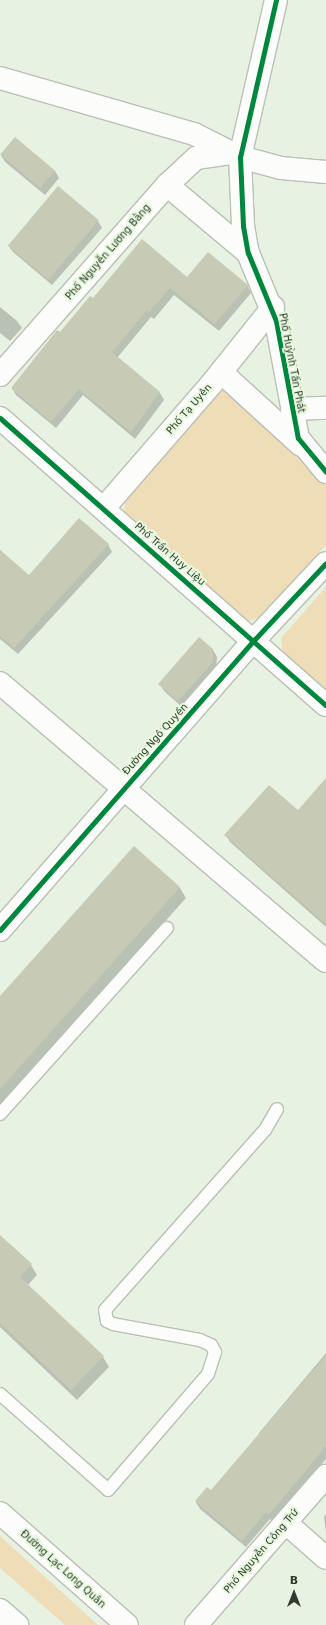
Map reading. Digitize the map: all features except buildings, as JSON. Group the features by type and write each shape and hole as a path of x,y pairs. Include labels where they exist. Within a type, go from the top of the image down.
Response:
{"street":[{"name":"Phố Huỳnh Tấn Phát","path":"276,0 235,155 241,212 248,253 272,307 295,431 303,447 326,472"},
{"path":"0,78 194,134 235,155 281,168 326,172"},
{"name":"Phố Nguyễn Lương Bằng","path":"0,375 168,185 196,158 235,155"},
{"path":"168,185 248,253"},
{"name":"Phố Tạ Uyên","path":"104,508 221,372 272,307"},
{"path":"221,372 303,447"},
{"path":"292,409 326,408"},
{"name":"Phố Trần Huy Liệu","path":"0,418 254,640 326,705"},
{"name":"Đường Ngô Quyền","path":"0,930 254,640 326,563"},
{"path":"0,683 326,961"},
{"name":"Phố Nguyễn Công Trứ","path":"196,1625 326,1476"},
{"name":"Đường Lạc Long Quân","path":"0,1513 127,1625"},
{"path":"286,1523 326,1558"},
{"path":"0,1610 17,1625"}],"lane":[{"path":"0,1114 168,928"},
{"path":"0,1394 108,1490 208,1374 215,1352 211,1345 200,1340 113,1324 107,1321 105,1310 266,1130 277,1110"}],"shaded area":[{"path":"219,387 281,433 320,474 326,484 326,545 262,616 245,623 124,514 126,495"},
{"path":"326,587 326,691 283,654 281,638"},
{"path":"0,1536 98,1625 65,1625 0,1568"}],"cycle path":[{"path":"276,0 240,157 243,226 248,253 276,321 298,438 326,472"},
{"path":"0,418 326,705"},
{"path":"0,930 254,640 326,563"}]}
